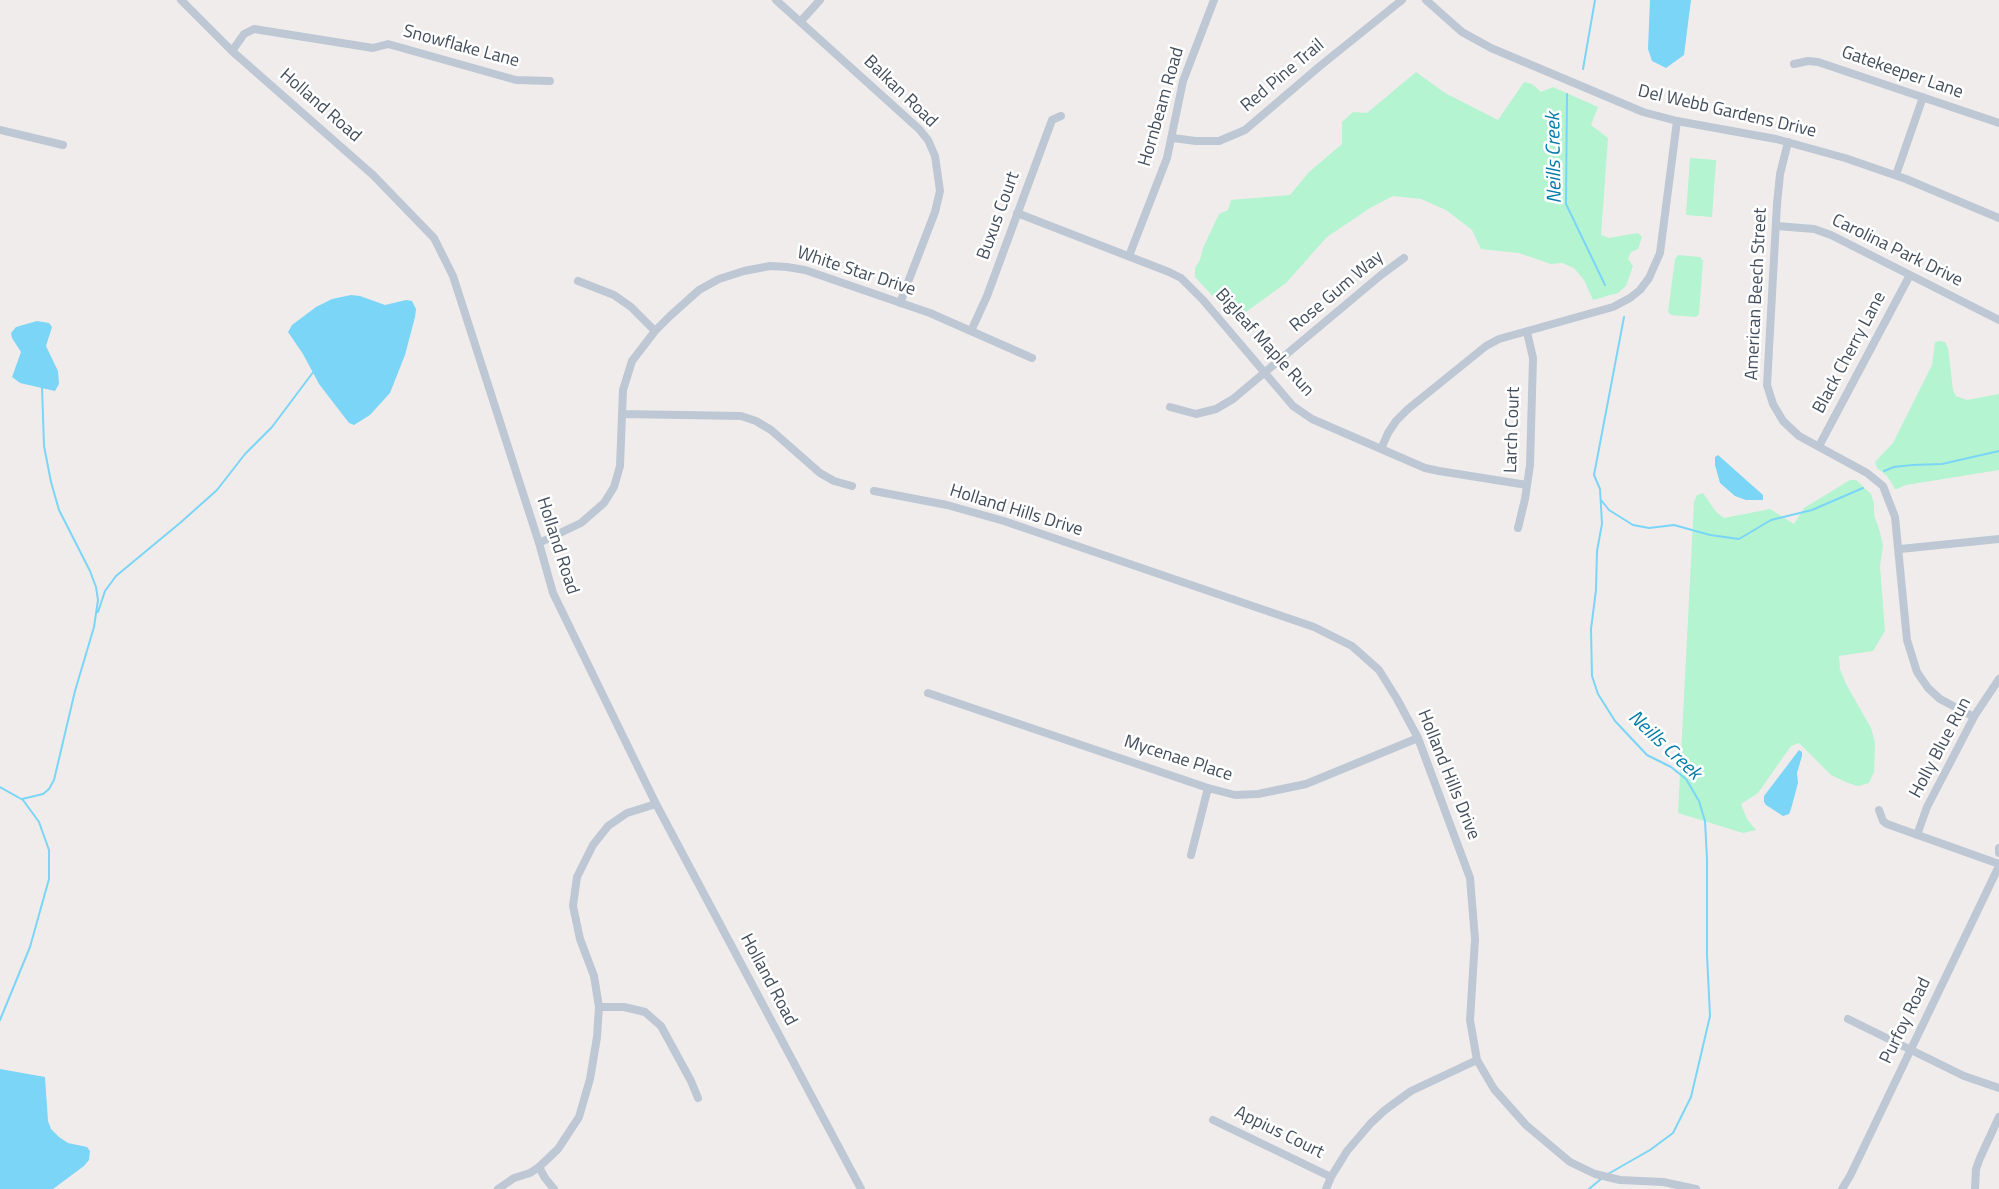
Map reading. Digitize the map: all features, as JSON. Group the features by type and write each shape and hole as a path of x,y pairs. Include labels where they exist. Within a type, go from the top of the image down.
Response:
{"street":[{"name":"Holland Road","path":"181,0 232,51 373,175 434,238 453,276 553,593 656,804 861,1189"},
{"name":"Balkan Road","path":"776,0 919,129 935,156 940,191 935,212 900,303"},
{"path":"801,21 820,0"},
{"name":"Hornbeam Road","path":"1129,256 1167,158 1173,138 1176,106 1183,81 1214,0"},
{"name":"Red Pine Trail","path":"1173,138 1220,141 1245,130 1402,0"},
{"name":"Del Webb Gardens Drive","path":"1426,0 1462,32 1491,48 1643,112 1677,121 1788,142 1845,158 1896,175 1999,219"},
{"name":"Snowflake Lane","path":"232,51 244,34 254,29 373,48 388,44 516,81 550,81"},
{"name":"Gatekeeper Lane","path":"1794,64 1808,61 1818,62 1999,123"},
{"path":"1896,175 1923,97"},
{"name":"Buxus Court","path":"971,331 987,296 1052,120 1061,116"},
{"path":"1381,449 1396,421 1474,354 1499,339 1613,307 1630,298 1649,278 1660,253 1677,121"},
{"path":"0,130 63,145"},
{"name":"American Beech Street","path":"1788,142 1780,174 1767,367 1767,385 1773,404 1783,421 1799,436 1867,473 1883,486 1895,517 1900,549 1907,640 1917,672 1928,688 1940,699 1974,717"},
{"name":"Bigleaf Maple Run","path":"1017,213 1169,272 1190,286 1293,405 1312,419 1425,468 1527,485"},
{"name":"Carolina Park Drive","path":"1777,226 1814,229 1831,235 1999,320"},
{"name":"Rose Gum Way","path":"1170,407 1196,414 1216,409 1233,399 1404,258"},
{"name":"White Star Drive","path":"538,543 581,523 598,511 610,495 620,466 623,390 632,361 655,331 699,290 719,279 744,271 770,267 805,270 900,303 1032,358"},
{"name":"Black Cherry Lane","path":"1819,446 1910,275"},
{"path":"578,281 614,296 631,308 655,331"},
{"name":"Larch Court","path":"1518,528 1530,465 1533,358 1527,332"},
{"path":"623,414 741,416 756,421 771,430 820,473 834,481 852,486"},
{"name":"Holland Hills Drive","path":"874,491 947,505 1004,521 1314,627 1352,646 1379,670 1418,738 1470,878 1475,939 1470,1020 1477,1060 1494,1089 1526,1125 1570,1162 1595,1174 1620,1180 1663,1182 1696,1189"},
{"path":"1900,549 1999,539"},
{"name":"Holly Blue Run","path":"1917,835 1927,807 1974,717 1999,679"},
{"name":"Mycenae Place","path":"928,693 1208,789 1235,795 1258,794 1305,784 1418,738"},
{"path":"1191,855 1208,789"},
{"path":"498,1189 514,1178 540,1167 558,1149 579,1117 590,1079 599,1007 594,976 580,939 573,906 577,878 593,846 608,826 627,813 656,804"},
{"path":"1879,810 1883,821 1887,824 1999,865"},
{"path":"1999,848 1999,853"},
{"name":"Purfoy Road","path":"1842,1189 1999,865"},
{"path":"599,1007 624,1007 645,1012 661,1026 698,1098"},
{"path":"1848,1018 1910,1051 1964,1076 1999,1088"},
{"path":"1326,1189 1347,1151 1385,1110 1411,1091 1477,1060"},
{"path":"1975,1189 1976,1169 1999,1118"},
{"name":"Appius Court","path":"1213,1120 1331,1177"},
{"path":"540,1167 554,1189"}],"green space":[{"path":"1416,72 1445,93 1498,120 1524,82 1532,84 1541,92 1553,87 1598,107 1591,125 1608,138 1601,235 1609,238 1638,233 1642,237 1638,249 1631,252 1628,259 1633,266 1626,286 1618,293 1593,300 1584,280 1574,268 1562,263 1551,264 1519,253 1481,249 1472,230 1446,210 1421,199 1393,196 1370,208 1327,237 1286,283 1235,320 1195,277 1195,268 1219,214 1228,210 1231,200 1290,195 1309,172 1342,144 1342,122 1353,112 1367,113"},
{"path":"1690,158 1716,160 1712,217 1686,215"},
{"path":"1678,255 1700,257 1703,261 1699,314 1696,317 1671,315 1668,312 1675,259"},
{"path":"1935,342 1945,342 1948,348 1953,390 1956,396 1967,400 1999,394 1999,470 1906,485 1895,489 1887,476 1877,468 1875,462 1893,443 1932,365"},
{"path":"1850,480 1856,480 1871,494 1883,546 1880,566 1885,631 1873,651 1839,656 1840,669 1846,684 1871,728 1875,743 1874,772 1869,783 1858,786 1831,775 1799,743 1791,746 1758,793 1741,804 1747,819 1756,830 1743,833 1678,813 1694,502 1697,495 1703,493 1716,512 1724,518 1770,509 1794,524 1804,508"}],"water":[{"path":"1650,0 1691,0 1684,55 1666,68 1652,61 1648,49"},
{"path":"351,295 385,305 406,300 412,301 416,309 405,355 390,393 370,415 354,425 349,423 319,384 288,332 292,325 316,307 332,299"},
{"path":"37,321 49,323 52,327 46,346 58,371 59,384 55,391 20,383 12,377 21,352 11,333 16,327"},
{"path":"1718,455 1763,495 1763,500 1746,500 1735,496 1720,483 1715,465 1715,457"},
{"path":"1799,750 1802,756 1797,773 1798,783 1789,814 1783,816 1766,805 1764,796"},
{"path":"0,1069 45,1077 48,1121 51,1129 68,1143 87,1147 90,1151 89,1160 84,1166 53,1189 0,1189"}],"waterway":[{"name":"Neills Creek","path":"1583,69 1595,0"},
{"name":"Neills Creek","path":"1567,94 1566,204 1605,285"},
{"name":"Neills Creek","path":"1608,1174 1650,1150 1673,1133 1691,1097 1710,1016 1707,955 1707,859 1705,821 1699,801 1686,779 1671,767 1647,755 1615,721 1598,694 1592,676 1591,629 1596,590 1597,551 1602,524 1600,489 1594,475 1624,317"},
{"path":"98,612 105,591 116,576 217,490 245,454 272,427 314,371"},
{"path":"22,799 43,794 54,780 75,691 94,627 98,600 90,571 59,510 51,482 44,446 42,386"},
{"path":"1884,471 1894,467 1942,464 1999,451"},
{"path":"1601,500 1609,510 1633,525 1649,528 1674,525 1710,535 1739,539 1771,520 1812,510 1863,488"},
{"path":"0,787 23,800 39,822 49,850 49,879 30,947 0,1020"},
{"name":"Neills Creek","path":"1589,1189 1601,1179"}]}
